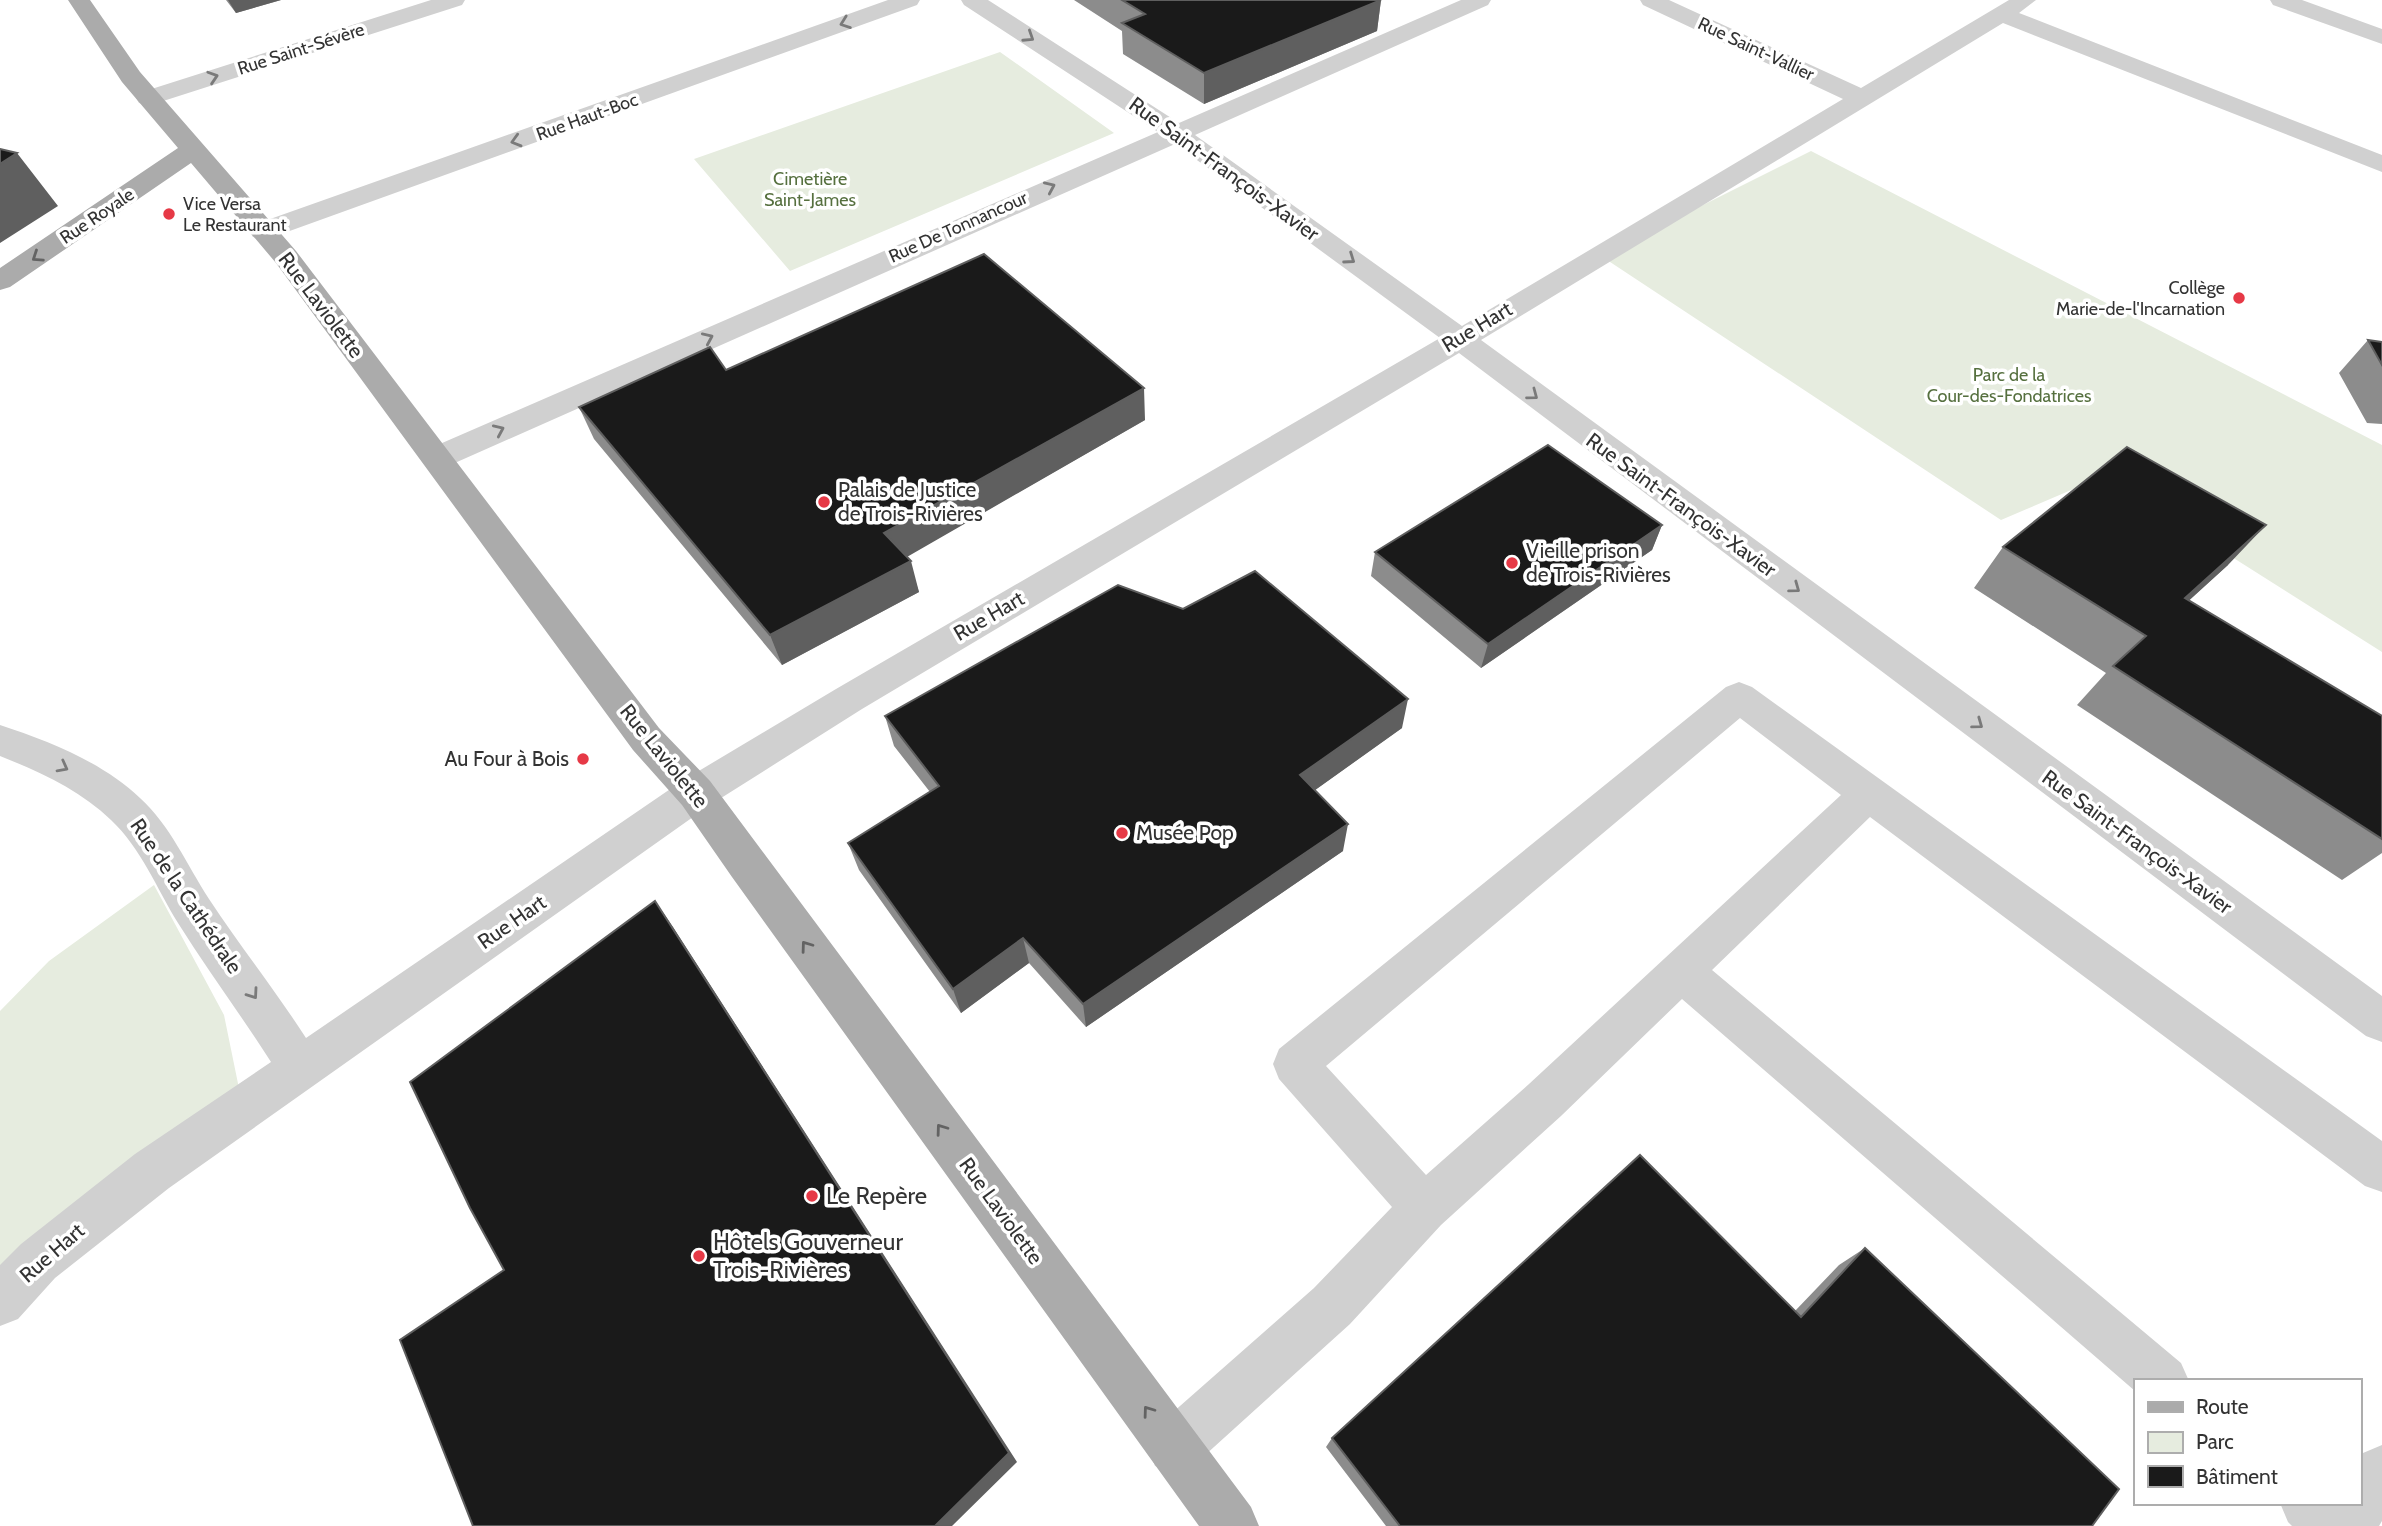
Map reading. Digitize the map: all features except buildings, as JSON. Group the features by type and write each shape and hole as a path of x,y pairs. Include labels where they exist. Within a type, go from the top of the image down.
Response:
{"main road":[{"name":"Rue Laviolette","path":"79,0 131,77 286,257 646,739 696,793 746,865 1232,1526"},
{"name":"Rue Royale","path":"0,282 194,149"}],"street":[{"name":"Rue Saint-Sévère","path":"148,98 454,0"},
{"name":"Rue Haut-Boc","path":"263,231 909,0"},
{"name":"Rue Saint-François-Xavier","path":"972,0 1146,111 1459,338 2382,1022"},
{"name":"Rue De Tonnancour","path":"437,458 1480,0"},
{"name":"Rue Saint-Vallier","path":"1651,0 1860,97"},
{"name":"Rue Hart","path":"0,1301 38,1261 152,1171 696,793 849,699 1368,395 2025,0"},
{"path":"2281,0 2382,37"},
{"path":"2001,14 2382,164"},
{"path":"1392,18 1413,29"},
{"path":"1424,1208 1296,1064 1739,697 2382,1168"},
{"name":"Rue de la Cathédrale","path":"0,740 43,757 94,784 127,809 159,850 182,892 302,1069"},
{"path":"1174,1447 1332,1306 1424,1208 1545,1100 1868,794"},
{"path":"1681,971 2161,1379"},
{"path":"2348,1526 2382,1472"},
{"path":"2309,1505 2334,1526"}],"green space":[{"name":"Cimetière Saint-James","path":"1000,52 1114,133 790,271 694,159"},
{"name":"Parc de la Cour-des-Fondatrices","path":"1811,151 2382,445 2382,652 2104,476 2001,520 1601,256"},
{"path":"154,885 224,1015 243,1108 0,1287 0,1011 49,961"}],"place":[{"name":"Vice Versa Le Restaurant","path":"169,214"},
{"name":"Collège Marie-de-l'Incarnation","path":"2239,298"},
{"name":"Palais de Justice de Trois-Rivières","path":"824,502"},
{"name":"Vieille prison de Trois-Rivières","path":"1512,563"},
{"name":"Au Four à Bois","path":"583,759"},
{"name":"Musée Pop","path":"1122,833"},
{"name":"Le Repère","path":"812,1196"},
{"name":"Hôtels Gouverneur Trois-Rivières","path":"699,1256"}]}
